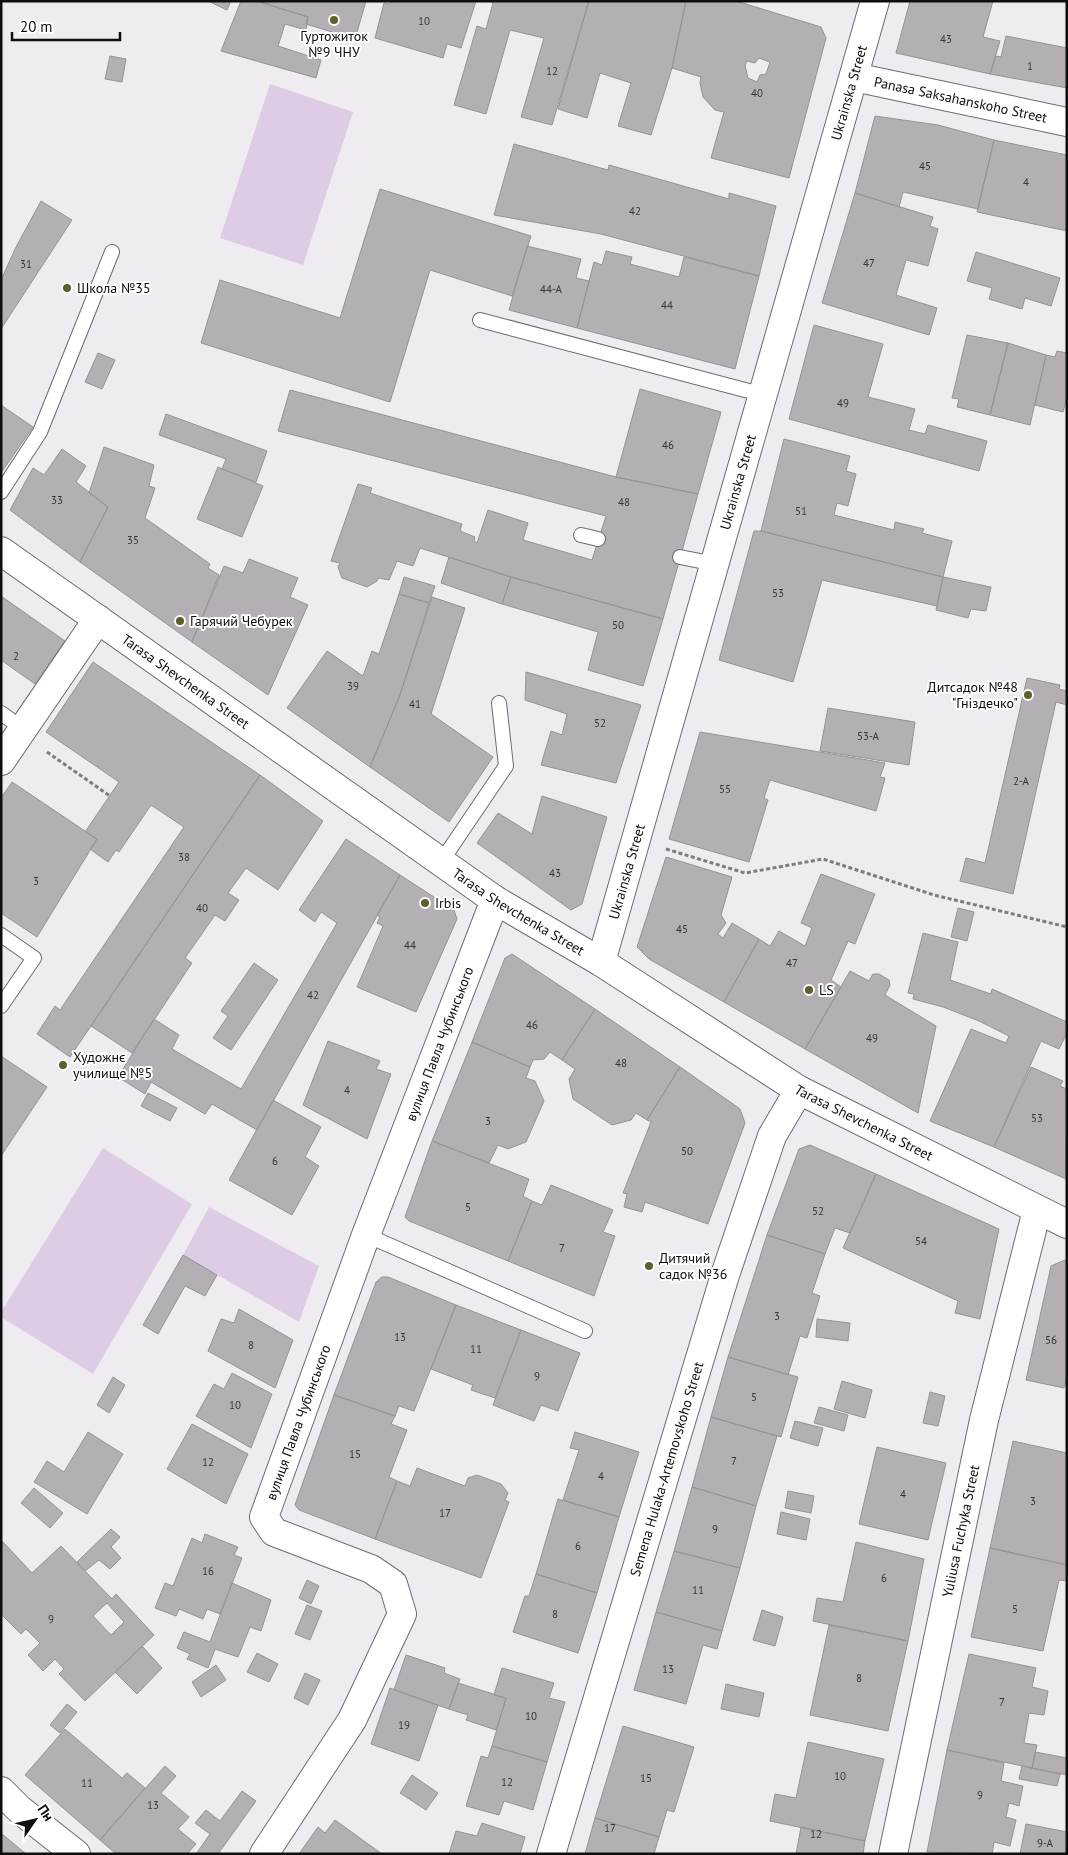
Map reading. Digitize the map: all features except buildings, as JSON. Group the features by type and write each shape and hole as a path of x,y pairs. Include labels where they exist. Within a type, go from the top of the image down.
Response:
{"street":[{"name":"Ukrainska Street","path":"601,962 854,78 872,2"},
{"name":"Panasa Saksahanskoho Street","path":"854,78 1067,122"},
{"name":"Tarasa Shevchenka Street","path":"1,551 494,900 601,962 799,1090 1067,1224"},
{"path":"1,761 98,619"},
{"name":"вулиця Павла Чубинського","path":"264,1854 352,1720 402,1614 393,1584 371,1569 274,1532 264,1517 366,1235 494,900"},
{"name":"Semena Hulaka-Artemovskoho Street","path":"551,1854 725,1275 772,1136 799,1090"},
{"name":"Yuliusa Fuchyka Street","path":"893,1854 984,1420 1037,1210"},
{"path":"1,1791 19,1809 76,1854"}],"lane":[{"path":"1,492 40,432 112,252"},
{"path":"480,320 764,395"},
{"path":"581,535 598,539"},
{"path":"680,557 715,564"},
{"path":"442,862 506,766 499,703"},
{"path":"1,712 22,729"},
{"path":"1,935 34,958 1,1006"},
{"path":"366,1235 584,1331"}],"path":[{"path":"45,751 110,796"},
{"path":"636,841 746,874 823,860 934,896 1067,927"}],"shaded area":[{"path":"270,84 353,112 303,265 220,238"},
{"path":"103,1148 192,1204 93,1374 1,1317 1,1312"},
{"path":"209,1207 319,1266 299,1322 183,1255"}],"place":[{"name":"Гуртожиток №9 ЧНУ","path":"334,20"},
{"name":"Школа №35","path":"67,288"},
{"name":"Гарячий Чебурек","path":"180,621"},
{"name":"Дитсадок №48 \"Гніздечко\"","path":"1028,695"},
{"name":"Irbis","path":"425,903"},
{"name":"LS","path":"809,990"},
{"name":"Художнє училище №5","path":"63,1065"},
{"name":"Дитячий садок №36","path":"649,1266"}]}
